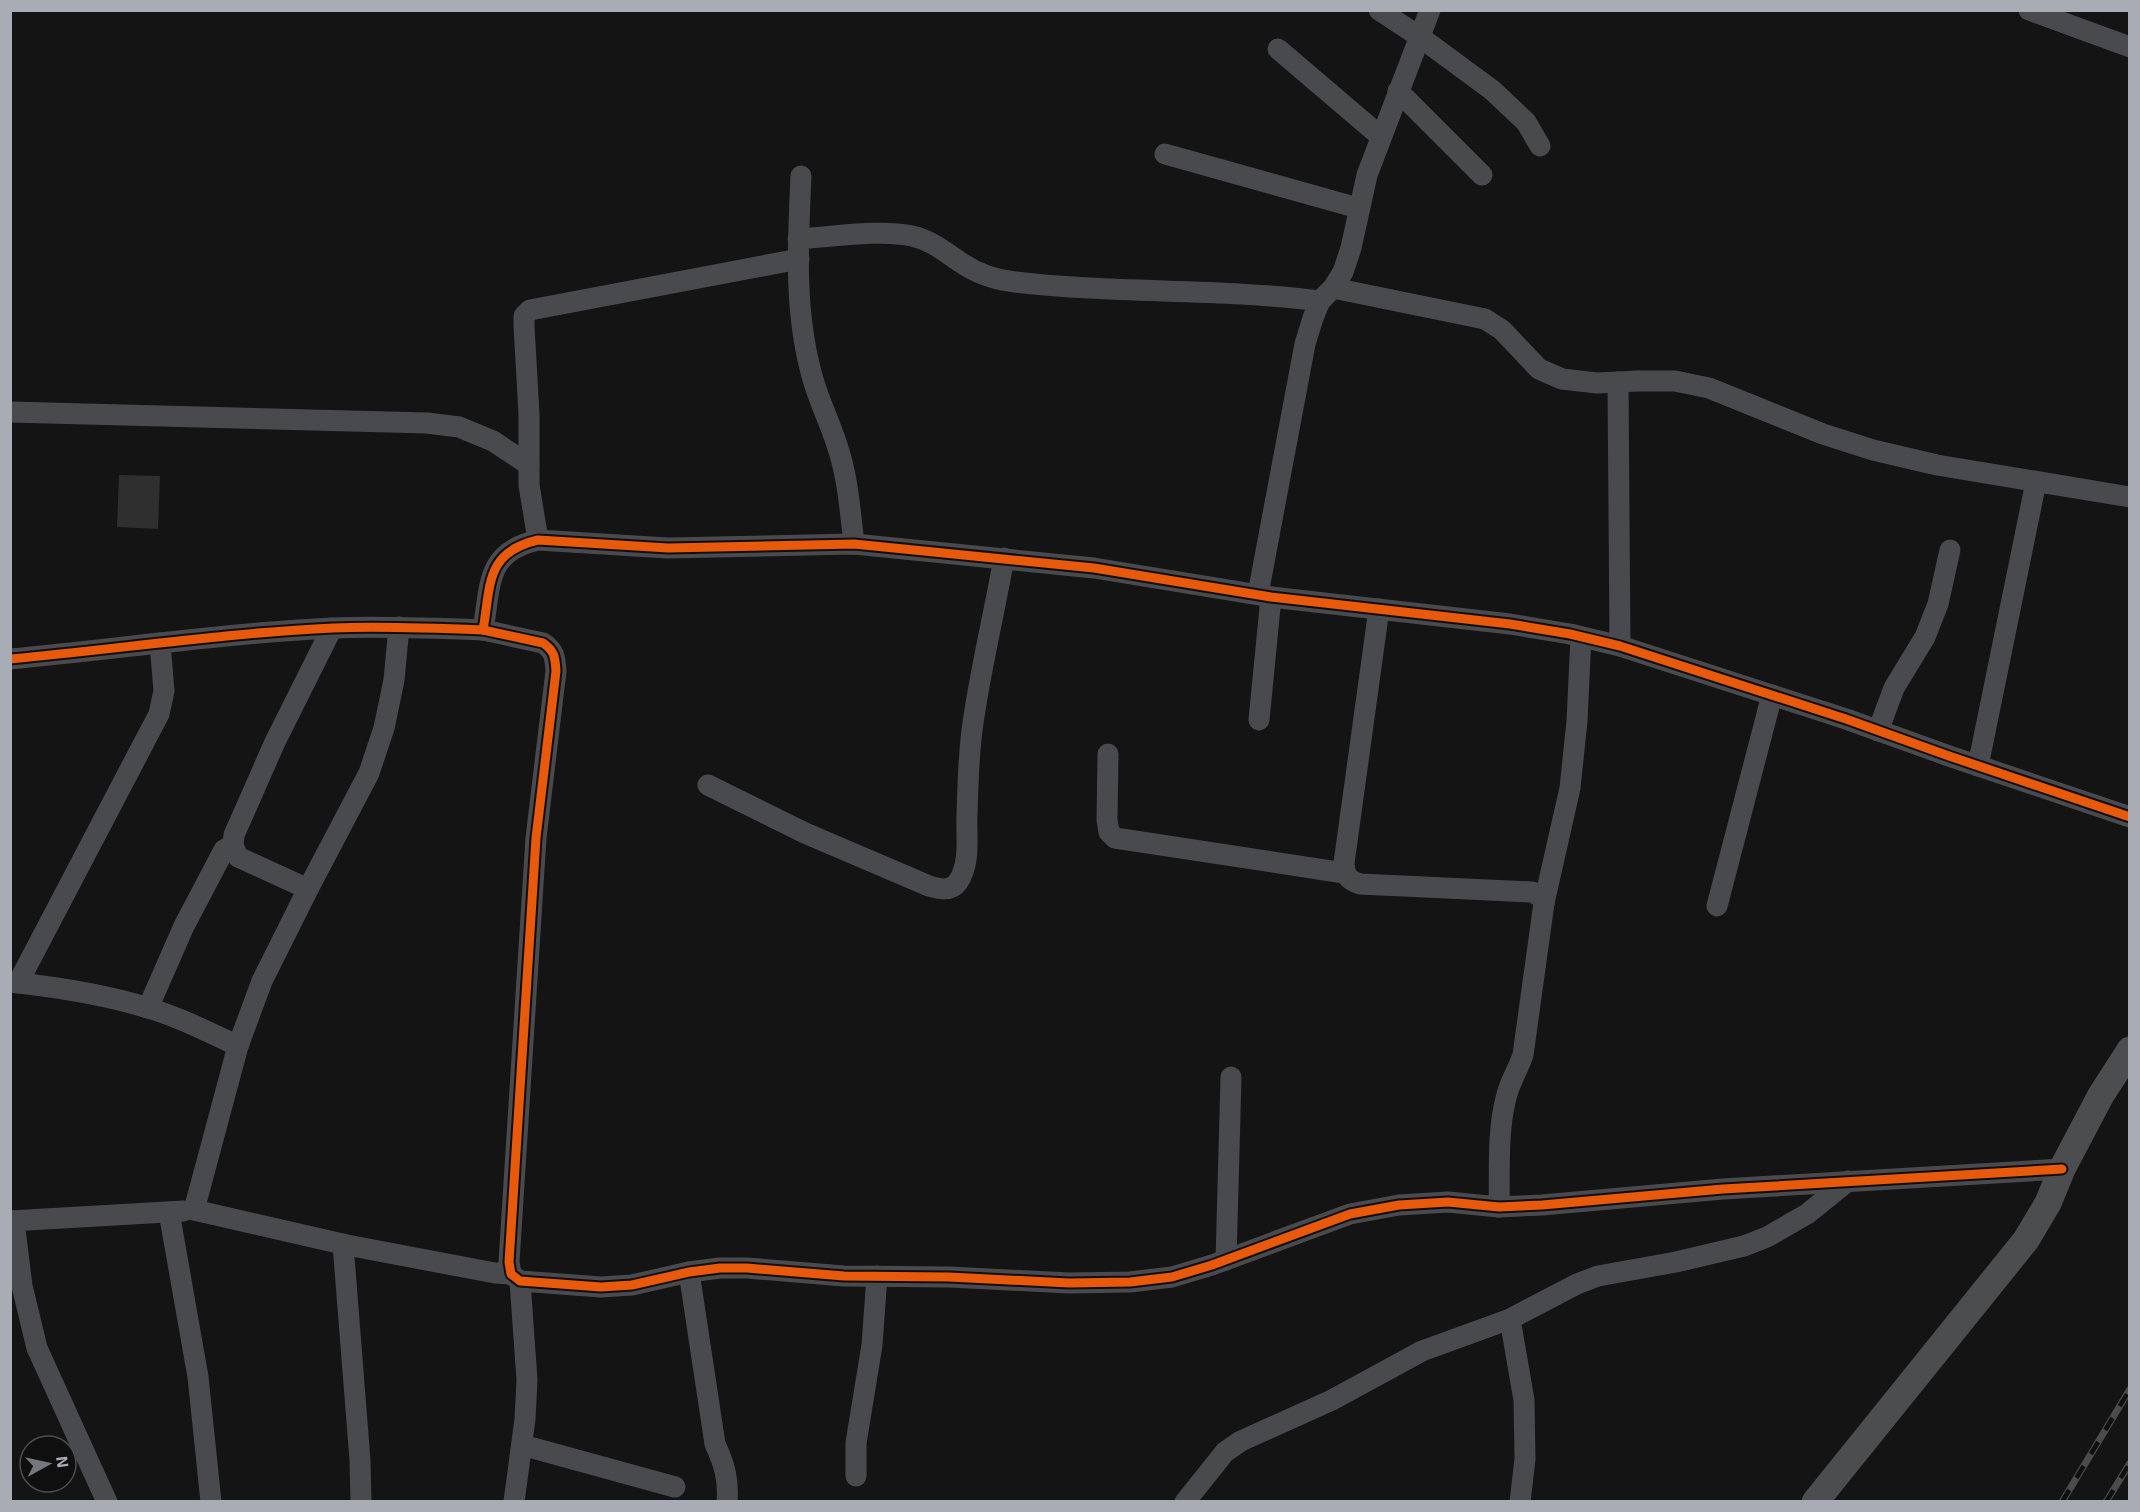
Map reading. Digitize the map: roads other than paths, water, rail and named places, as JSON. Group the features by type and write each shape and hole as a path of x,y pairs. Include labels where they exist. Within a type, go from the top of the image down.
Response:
{"main road":[{"path":"1815,1502 2026,1240 2048,1203 2062,1169 2101,1095 2130,1050"}],"street":[{"path":"1379,10 1492,90 1526,122 1540,146"},
{"path":"1259,720 1264,596 1305,344 1312,318 1326,294 1343,272 1351,248 1367,175 1430,10"},
{"path":"2029,10 2130,46"},
{"path":"1278,49 1380,136"},
{"path":"1398,91 1482,175"},
{"path":"1165,154 1358,208"},
{"path":"801,176 800,316 811,372 837,445 848,486 854,544"},
{"path":"538,540 529,485 529,405 524,316 530,310 799,249 886,234 913,236 942,248 961,263 986,276 1013,282 1155,291 1275,295 1326,294 1485,319 1502,330 1539,369 1562,379 1597,383 1675,381 1709,388 1823,434 1873,450 1937,465 2130,497"},
{"path":"1618,382 1620,646"},
{"path":"10,412 427,423 459,427 493,441 530,465"},
{"path":"1978,766 2036,482"},
{"path":"483,630 492,574 499,561 507,552 520,544 538,540 668,548 854,544 1094,568 1264,596 1510,624 1620,646 1772,695 2130,817"},
{"path":"1878,731 1894,688 1925,637 1938,604 1950,550"},
{"path":"708,785 804,833 929,886 941,889 951,888 958,883 966,854 975,712 1004,558"},
{"path":"1379,609 1344,873 1349,880 1360,884 1532,892 1540,896 1544,903"},
{"path":"195,1210 238,1046 262,981 369,773 384,728 394,680 399,627"},
{"path":"10,659 160,642 332,628 399,627 483,630 543,643 552,649 556,671 536,838 509,1262 515,1277 527,1380 522,1445 514,1502"},
{"path":"308,889 238,856 233,845 234,835 251,792 332,628"},
{"path":"1499,1207 1504,1109 1511,1081 1523,1055 1544,903 1570,788 1578,721 1581,637"},
{"path":"160,642 164,692 159,714 14,983 73,992 148,1008 238,1046"},
{"path":"1718,906 1772,695"},
{"path":"1108,754 1107,820 1109,832 1115,838 1344,873"},
{"path":"148,1008 189,916 224,850 233,845"},
{"path":"1226,1260 1231,1077"},
{"path":"107,1502 37,1348 22,1286 12,1221 195,1210 343,1245 515,1277 601,1287 632,1285 689,1272 720,1268 1069,1283 1130,1282 1172,1277 1226,1260 1350,1214 1399,1205 1448,1202 1499,1207 1542,1205 1723,1189 2062,1169"},
{"path":"1185,1502 1225,1452 1241,1442 1332,1400 1422,1352 1510,1319 1577,1284 1598,1276 1676,1263 1767,1237 1808,1214 1848,1181"},
{"path":"169,1212 198,1377 211,1502"},
{"path":"343,1245 360,1461 361,1502"},
{"path":"689,1272 716,1444 729,1486 727,1502"},
{"path":"856,1476 856,1443 872,1345 876,1276"},
{"path":"1510,1319 1524,1400 1525,1459 1520,1502"},
{"path":"522,1445 675,1488"}],"railway":[{"path":"2062,1502 2130,1389"},
{"path":"2106,1502 2130,1463"}]}
